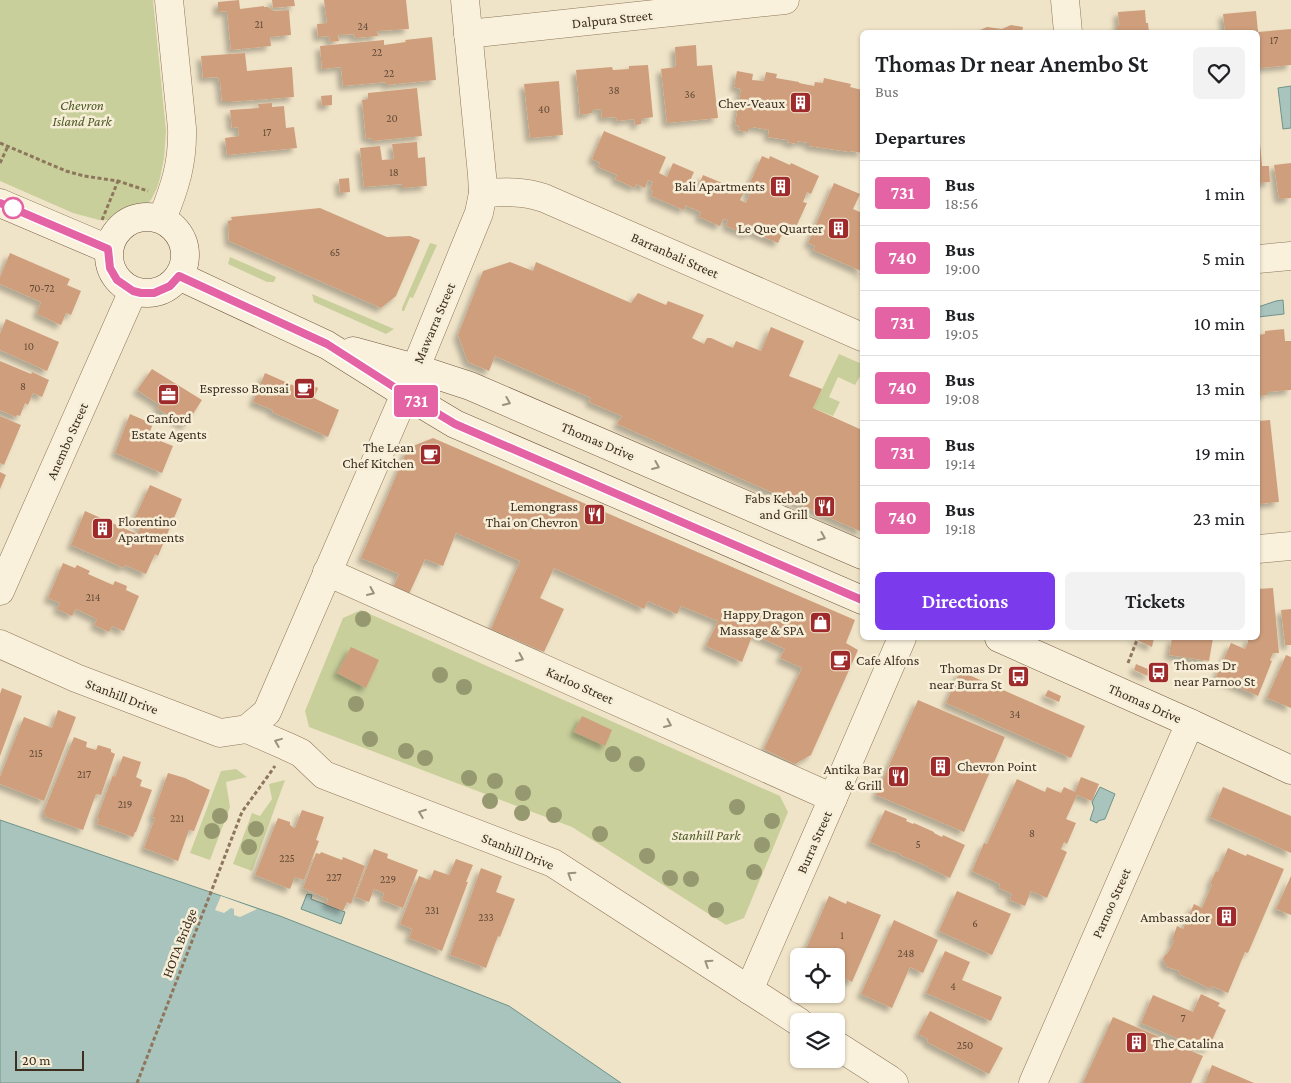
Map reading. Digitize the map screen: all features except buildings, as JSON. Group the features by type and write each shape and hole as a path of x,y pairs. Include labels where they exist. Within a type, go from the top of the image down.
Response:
{"street":[{"path":"162,219 178,177 182,147 181,115 168,0"},
{"name":"Mawarra Street","path":"247,729 266,712 405,394 479,213 483,193 482,175 465,0"},
{"name":"Dalpura Street","path":"468,34 774,0"},
{"path":"1065,0 1068,30"},
{"name":"Barranbali Street","path":"483,193 520,192 544,198 860,336"},
{"path":"0,203 108,249"},
{"path":"150,216 162,219 173,227 182,238 186,258 179,276 170,286 154,293 141,293 133,291 117,280 110,268 108,249 112,237 127,221 150,216"},
{"path":"1260,259 1291,256"},
{"name":"Thomas Drive","path":"179,276 327,344 455,424 860,599"},
{"name":"Anembo Street","path":"0,591 133,291"},
{"name":"Thomas Drive","path":"327,344 415,368 470,386 860,554"},
{"path":"455,424 470,386"},
{"path":"1260,549 1291,546"},
{"name":"Karloo Street","path":"327,572 833,798"},
{"name":"Burra Street","path":"749,990 901,640"},
{"name":"Thomas Drive","path":"1003,640 1291,770"},
{"name":"Stanhill Drive","path":"0,644 76,678 220,733 247,729 301,753 324,775 553,863 790,1016"},
{"name":"Parnoo Street","path":"1033,1083 1190,723"},
{"path":"845,1051 894,1083"}],"path":[{"path":"0,143 66,171 84,176 118,181 153,193"},
{"path":"0,163 8,146"},
{"path":"102,220 118,181"},
{"path":"1128,664 1137,640"},
{"name":"HOTA Bridge","path":"137,1083 242,812 279,760"}],"green space":[{"name":"Chevron Island Park","path":"0,0 153,0 166,131 164,158 157,188 151,200 137,213 117,220 99,220 73,213 0,181"},
{"path":"430,243 437,245 413,298 410,297 404,311 402,311 402,308"},
{"path":"230,257 276,277 274,282 267,282 228,264"},
{"path":"312,294 394,329 386,334 314,302"},
{"path":"839,354 860,363 860,376 855,385 838,377 829,397 840,402 833,416 813,408"},
{"name":"Stanhill Park","path":"361,610 780,796 788,812 744,918 726,925 572,827 309,727 305,711 343,618"},
{"path":"236,769 247,777 226,782 230,807 210,860 190,853 221,771"},
{"path":"285,780 252,871 233,864 252,813 260,816 272,799 269,784"}],"water":[{"path":"1291,86 1291,128 1283,129 1278,88"},
{"path":"1283,300 1284,314 1260,317 1260,306"},
{"path":"1100,787 1115,794 1105,819 1097,823 1090,820 1094,808 1092,802"},
{"path":"0,820 280,916 509,1006 621,1083 0,1083"},
{"path":"307,894 312,895 311,899 345,912 341,924 301,909"}],"pier":[{"path":"221,896 257,909 240,917 234,915 234,909 231,908 224,913 215,910"}],"bus line":[{"name":"731","path":"0,203 108,249 110,268 117,280 133,291 154,293 170,286 179,276 327,344 455,424 860,599"}],"place":[{"name":"Chev-Veaux","path":"801,103"},
{"name":"Bali Apartments","path":"781,186"},
{"name":"Le Que Quarter","path":"839,228"},
{"name":"Espresso Bonsai","path":"305,388"},
{"name":"Canford Estate Agents","path":"169,395"},
{"name":"The Lean Chef Kitchen","path":"430,455"},
{"name":"Fabs Kebab and Grill","path":"824,506"},
{"name":"Lemongrass Thai on Chevron","path":"594,514"},
{"name":"Florentino Apartments","path":"102,529"},
{"name":"Happy Dragon Massage & SPA","path":"820,622"},
{"name":"Cafe Alfons","path":"840,660"},
{"name":"Thomas Dr near Parnoo St","path":"1158,673"},
{"name":"Thomas Dr near Burra St","path":"1018,676"},
{"name":"Chevron Point","path":"941,766"},
{"name":"Antika Bar & Grill","path":"898,777"},
{"name":"Ambassador","path":"1226,917"},
{"name":"The Catalina","path":"1137,1043"}]}
